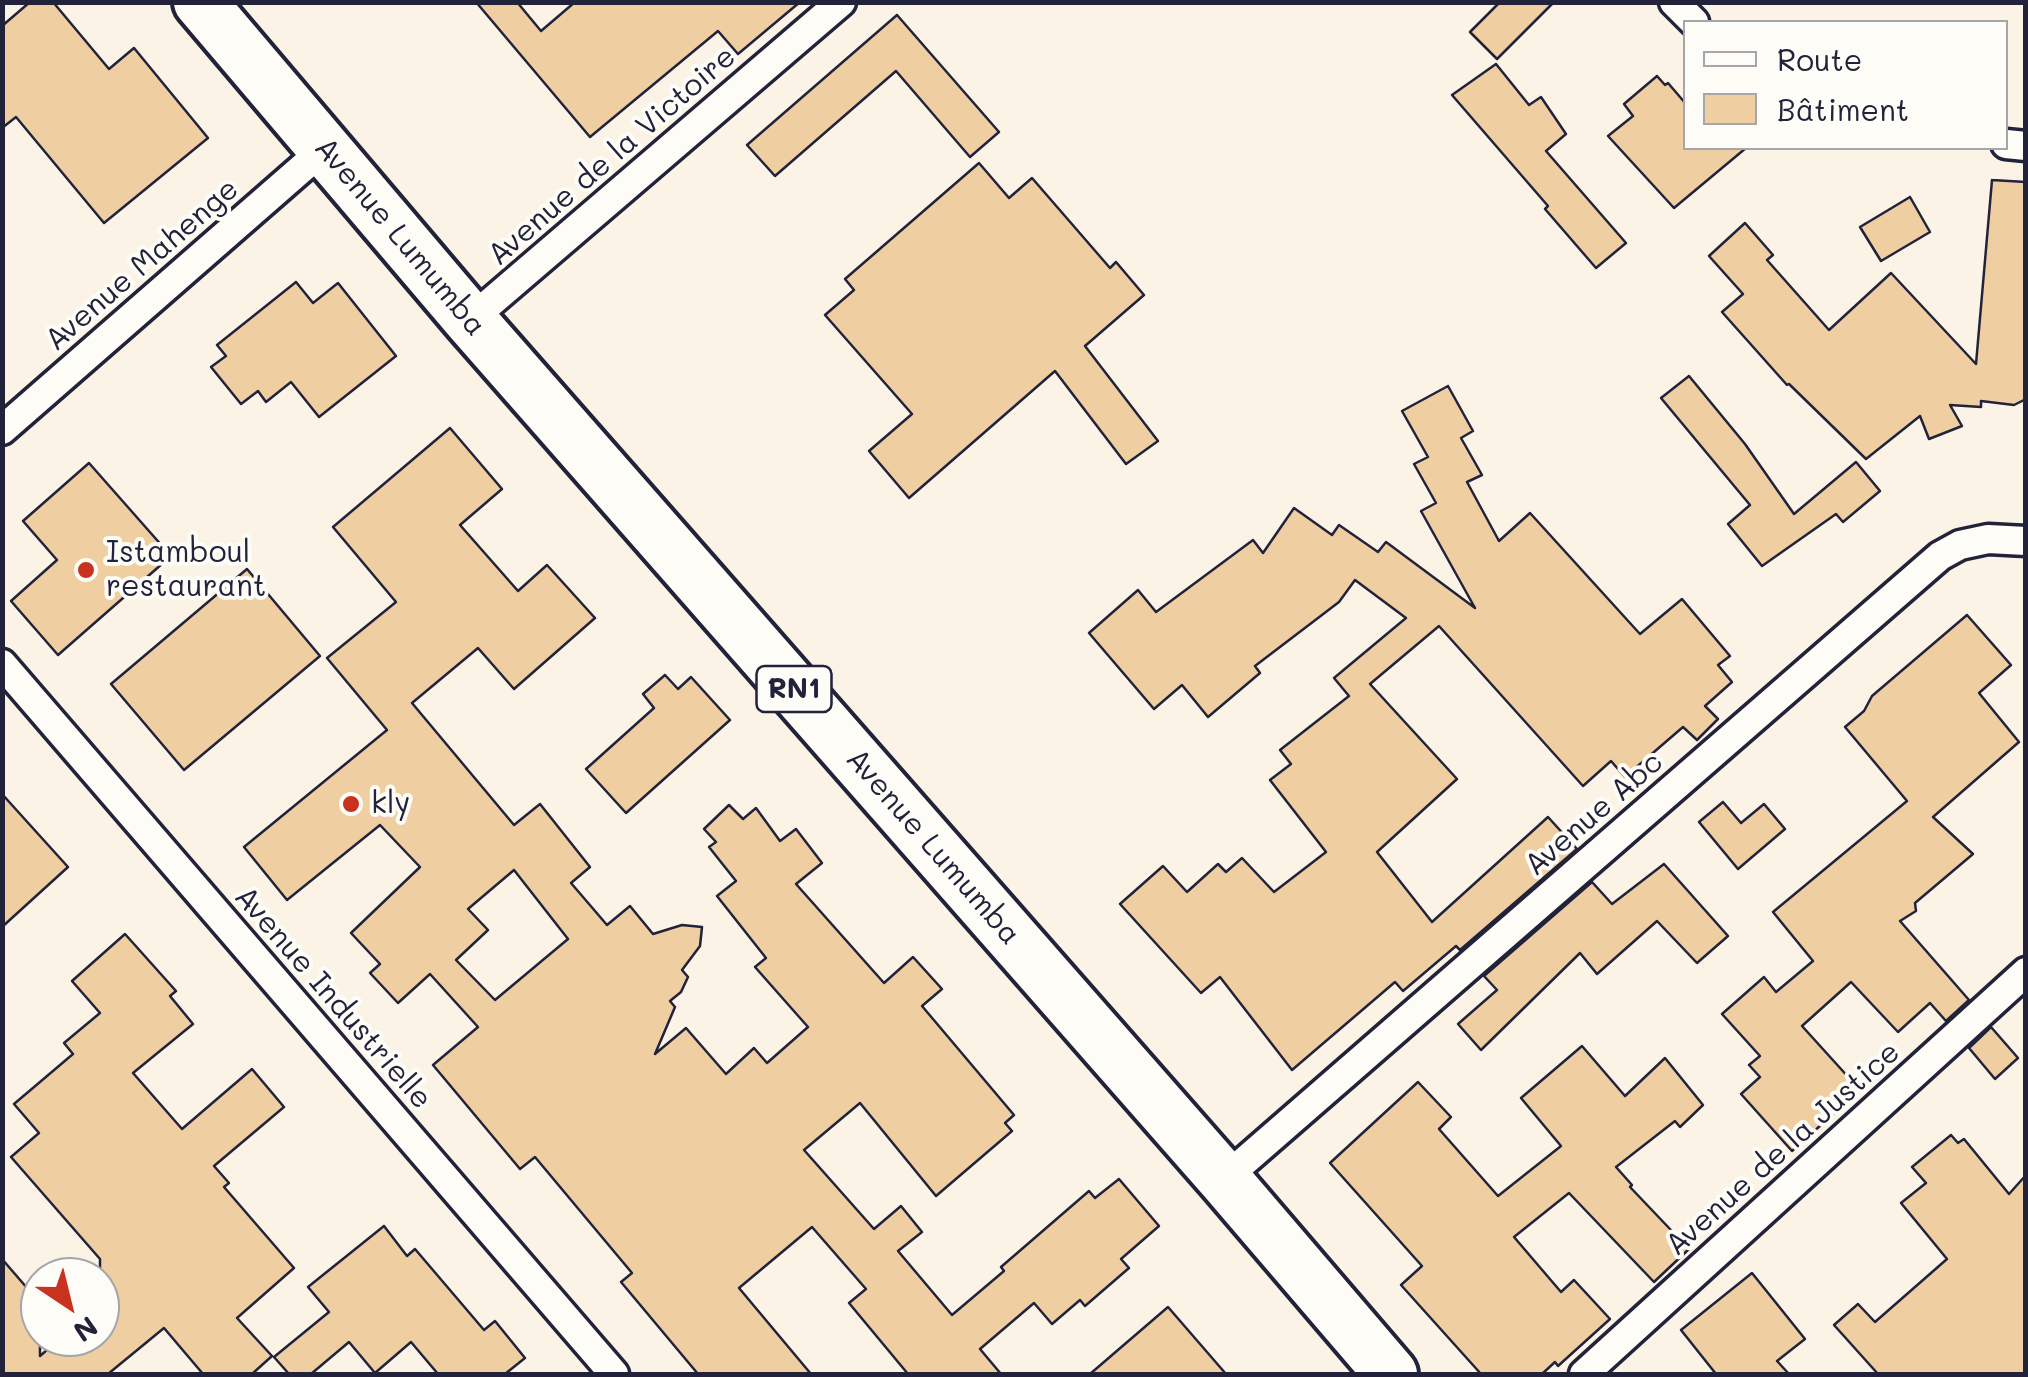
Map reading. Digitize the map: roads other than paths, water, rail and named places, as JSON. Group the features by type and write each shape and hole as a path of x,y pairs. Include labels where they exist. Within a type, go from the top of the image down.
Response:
{"highway":[{"name":"Avenue Lumumba","path":"200,2 470,320 1224,1179 1390,1374"}],"street":[{"name":"Avenue de la Victoire","path":"470,320 841,2"},
{"path":"1674,2 1692,20"},
{"name":"Avenue Mahenge","path":"2,430 324,148"},
{"name":"Avenue Abc","path":"1224,1179 1940,556 1960,545 1988,538 2026,541"},
{"name":"Avenue Industrielle","path":"2,664 614,1374"},
{"name":"Avenue de la Justice","path":"1584,1374 2026,972"}],"place":[{"name":"Istamboul restaurant","path":"86,570"},
{"name":"kly","path":"351,804"}]}
